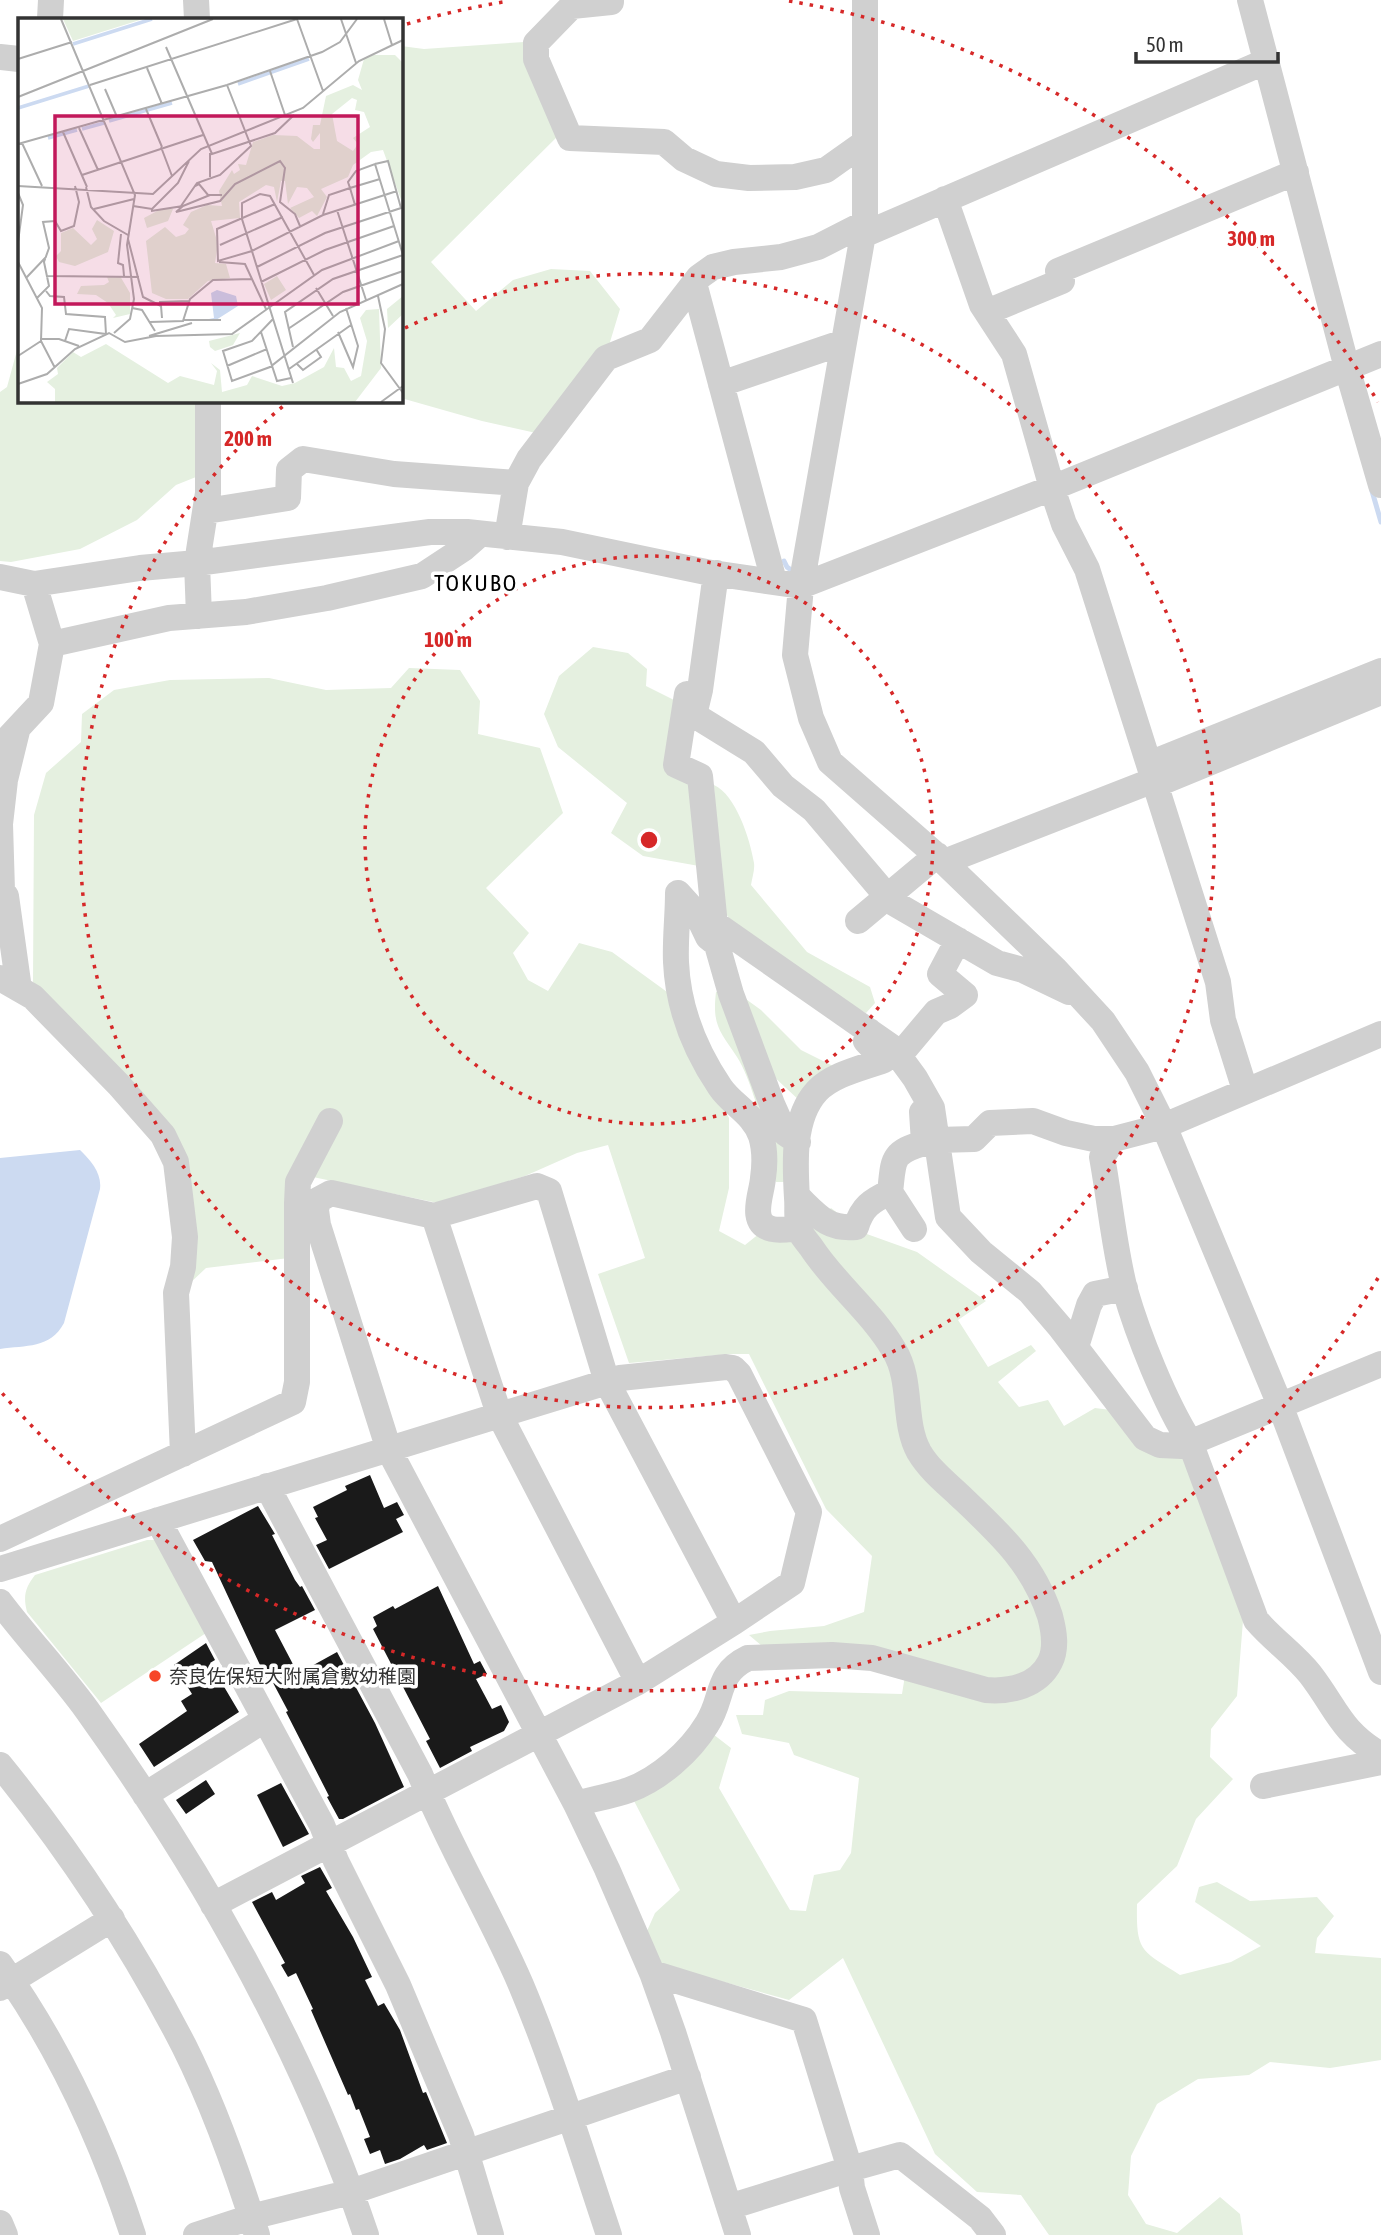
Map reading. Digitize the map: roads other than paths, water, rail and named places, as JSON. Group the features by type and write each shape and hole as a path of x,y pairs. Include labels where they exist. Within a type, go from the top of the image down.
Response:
{"street":[{"path":"50,18 51,0"},
{"path":"196,0 197,18"},
{"path":"611,0 572,6 536,43 536,59 570,138 664,142 684,159 716,174 749,178 795,177 826,170 864,143"},
{"path":"865,0 864,229 801,586 795,655 811,718 830,762 941,858 1055,969 1103,1021 1137,1072 1164,1126 1280,1405 1381,1672"},
{"path":"1250,0 1258,65 1288,176 1347,368 1377,454 1381,485"},
{"path":"0,57 18,59"},
{"path":"507,537 516,483 529,459 606,358 650,340 694,283 713,267 781,257 818,247 945,199 1258,65"},
{"path":"987,312 1062,281 1058,271 1288,176"},
{"path":"945,199 982,305 1014,354 1064,524 1087,569 1218,982 1223,1020 1245,1090"},
{"path":"694,283 774,581"},
{"path":"722,384 844,342"},
{"path":"0,577 34,584 430,532 562,542 711,572 801,586 1052,488 1381,354"},
{"path":"200,616 197,564 206,511 208,402"},
{"path":"206,511 288,498 289,470 303,459 394,474 516,483"},
{"path":"51,644 169,618 246,612 327,598 422,576 463,549 480,534"},
{"path":"711,572 700,690 694,715 754,752 783,786 814,810 892,902 997,962 1023,970 1083,999"},
{"path":"711,572 676,765 700,776 716,934 731,994 785,1133 798,1142"},
{"path":"34,584 51,644 41,703 8,739 0,824 2,891 6,896 16,956 10,984 33,997 119,1085 163,1135 176,1162 185,1237 183,1267 176,1293 183,1454"},
{"path":"1152,776 1381,671"},
{"path":"858,921 886,896 941,858 1152,776 1381,692"},
{"path":"716,934 708,937 697,914 678,893 676,964 686,1022 703,1061 723,1092 748,1113 760,1133 764,1160 757,1206 758,1218 765,1227 774,1230 799,1228"},
{"path":"716,934 893,1048 932,1108 948,1217 981,1252 1030,1292 1076,1347 1145,1438 1160,1445 1182,1446 1381,1364"},
{"path":"899,1056 936,1012 965,995 940,974 958,940"},
{"path":"576,1804 629,1790 663,1770 688,1748 708,1723 727,1674 748,1658 832,1655 872,1658 985,1690 999,1691 1037,1679 1046,1670 1052,1657 1053,1627 1044,1598 1030,1570 1001,1535 930,1468 912,1436 903,1373 896,1352 879,1327 827,1272 799,1228 794,1172 799,1129 816,1092 827,1083 884,1060 866,1041 869,1031"},
{"path":"937,1140 974,1139 990,1123 1033,1121 1066,1133 1094,1139 1114,1139 1164,1126 1381,1034"},
{"path":"914,1229 890,1192 894,1160 903,1149 924,1143 921,1090"},
{"path":"0,1539 293,1402 297,1382 307,1204 298,1182 330,1121"},
{"path":"1114,1139 1102,1157 1125,1289 1140,1335 1173,1411 1190,1442 1256,1620 1310,1674 1339,1720 1360,1743 1381,1755"},
{"path":"307,1204 331,1193 435,1216 537,1186 549,1191 607,1382 734,1622"},
{"path":"797,1196 824,1220 841,1229 856,1227 861,1212 870,1201 890,1192"},
{"path":"307,1204 316,1210 318,1225 388,1450 576,1804 652,1973 738,2235"},
{"path":"435,1216 499,1414 638,1682"},
{"path":"1076,1347 1095,1294 1125,1289"},
{"path":"0,1569 621,1378 726,1367 733,1368 739,1374 809,1512 792,1583 638,1682 213,1905"},
{"path":"267,1486 420,1774 491,1919 550,2058 608,2235"},
{"path":"158,1520 321,1825 398,1985 461,2136 491,2235"},
{"path":"0,1602 85,1708 145,1796 213,1905 249,1968 299,2071 351,2192 366,2235"},
{"path":"145,1796 264,1720"},
{"path":"1263,1786 1381,1762"},
{"path":"0,1765 112,1919 184,2047 215,2120 254,2226"},
{"path":"112,1919 4,1977 53,2051 89,2121 133,2235"},
{"path":"652,1973 804,2020 850,2169 852,2188 867,2235"},
{"path":"196,2235 254,2226 688,2077"},
{"path":"729,2207 900,2155 979,2218 993,2235"},
{"path":"0,2223 5,2235"}],"water":[{"path":"80,1150 92,1163 100,1189 64,1323 44,1342 0,1349 0,1158"}],"waterway":[{"path":"1372,491 1381,522"},
{"path":"784,561 795,573"}],"place":[{"name":"奈良佐保短大附属倉敷幼稚園","path":"155,1676"}],"district":[{"name":"TOKUBO","path":"476,583"}]}
